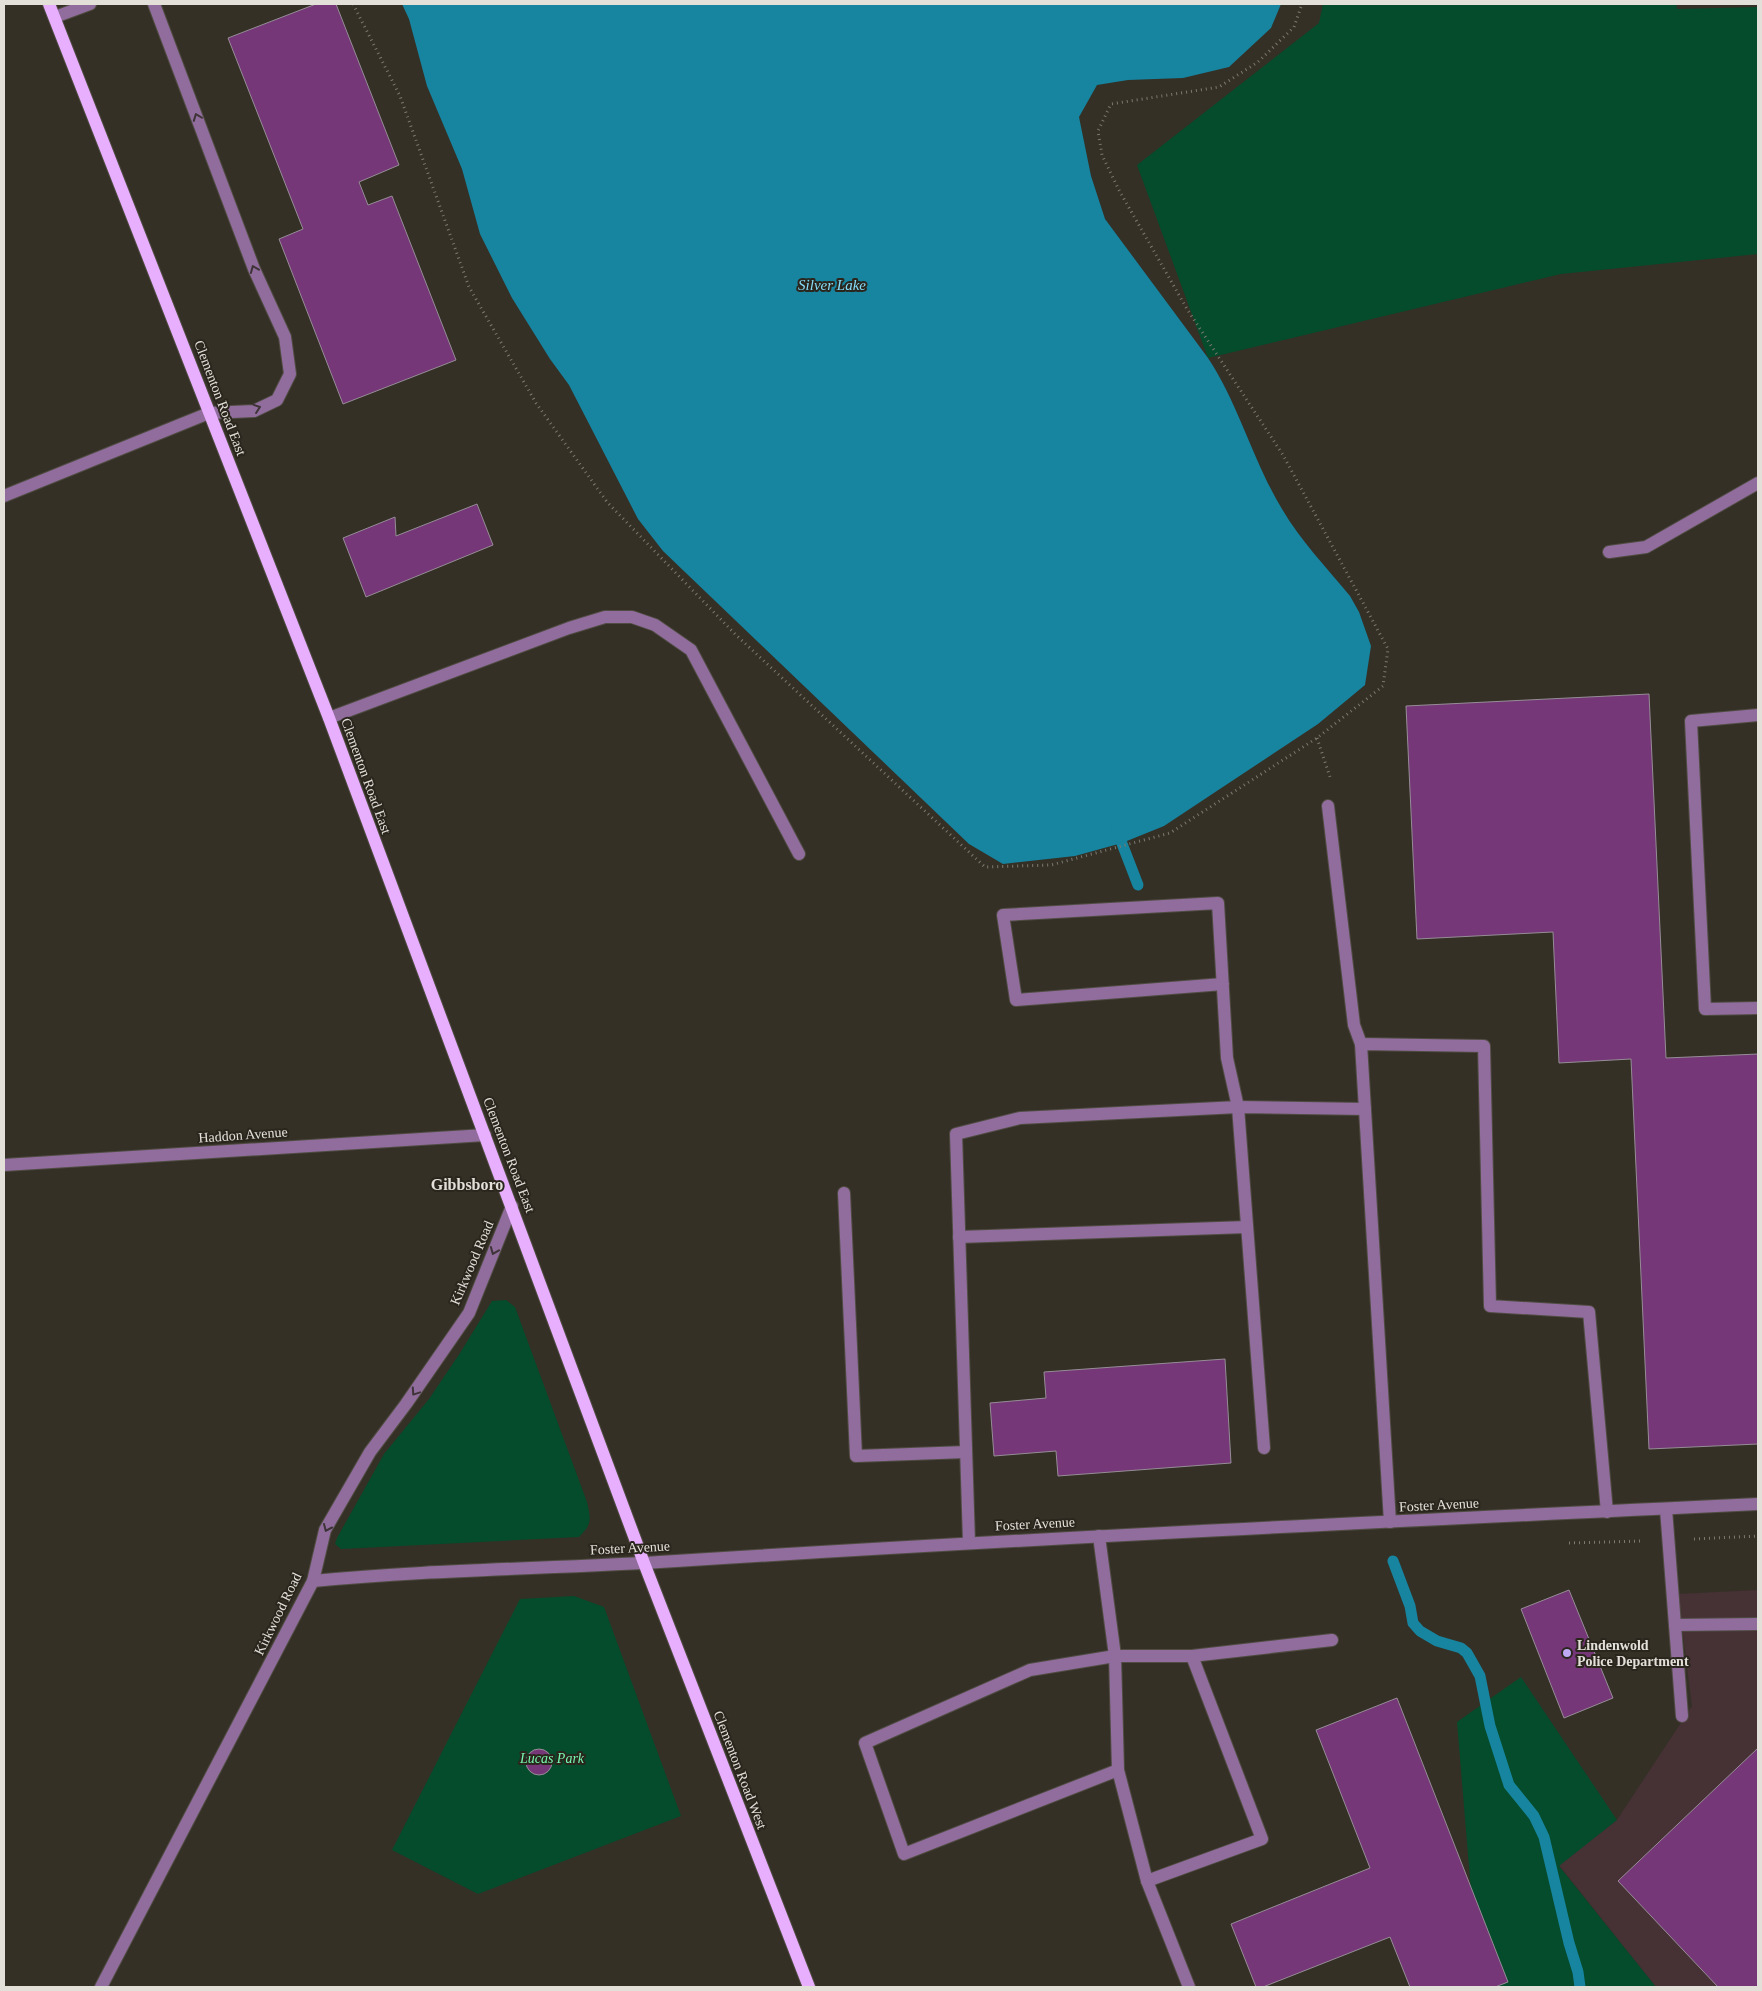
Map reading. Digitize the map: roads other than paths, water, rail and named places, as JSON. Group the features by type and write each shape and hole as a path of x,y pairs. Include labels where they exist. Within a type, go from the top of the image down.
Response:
{"main road":[{"name":"Clementon Road East","path":"49,4 329,718 644,1563"},
{"name":"Clementon Road West","path":"644,1563 809,1987"}],"street":[{"path":"55,18 90,4"},
{"path":"4,496 209,413 254,411 277,400 290,374 285,337 254,270 154,4"},
{"path":"1609,552 1646,547 1758,483"},
{"path":"329,718 569,628 605,618 632,617 654,626 691,650 799,854"},
{"path":"1758,715 1691,721 1705,1009 1758,1008"},
{"path":"1328,806 1354,1025 1361,1044 1390,1522"},
{"path":"1223,984 1016,1000 1003,915 1218,903 1223,984 1227,1058 1238,1107 1264,1448"},
{"path":"1361,1044 1484,1046 1490,1306 1589,1312 1607,1512"},
{"path":"969,1542 956,1134 1020,1118 1238,1107 1365,1109"},
{"name":"Haddon Avenue","path":"4,1165 485,1135"},
{"path":"844,1193 856,1456 966,1452"},
{"name":"Kirkwood Road","path":"101,1987 313,1582 325,1530 370,1452 469,1313 512,1206"},
{"path":"959,1237 1248,1227"},
{"name":"Foster Avenue","path":"313,1582 376,1575 644,1563 969,1542 1758,1504"},
{"path":"1666,1508 1682,1716"},
{"path":"1099,1536 1115,1656 1118,1770 1148,1881 1189,1987"},
{"path":"1675,1625 1758,1624"},
{"path":"1118,1770 904,1854 865,1743 1030,1670 1115,1656 1192,1656 1332,1640"},
{"path":"1148,1881 1262,1839 1192,1656"}],"water":[{"name":"Silver Lake","path":"402,4 1281,4 1271,28 1229,67 1183,78 1128,80 1097,85 1079,117 1091,176 1105,219 1208,358 1229,395 1263,472 1282,509 1305,543 1350,596 1359,612 1371,646 1365,685 1318,724 1164,826 1122,843 1075,856 1003,864 969,844 663,551 638,519 569,385 550,359 512,298 480,234 462,169 427,86 409,19"}],"waterway":[{"path":"1116,828 1138,885"},
{"path":"1393,1561 1410,1606 1413,1623 1420,1631 1437,1641 1461,1648 1467,1653 1480,1676 1490,1726 1509,1785 1534,1816 1544,1837 1569,1943 1578,1972 1580,1987"}],"place":[{"name":"Lindenwold Police Department","path":"1567,1653"}],"district":[{"name":"Gibbsboro","path":"467,1184"}],"park label":[{"name":"Lucas Park","path":"552,1758"}]}
